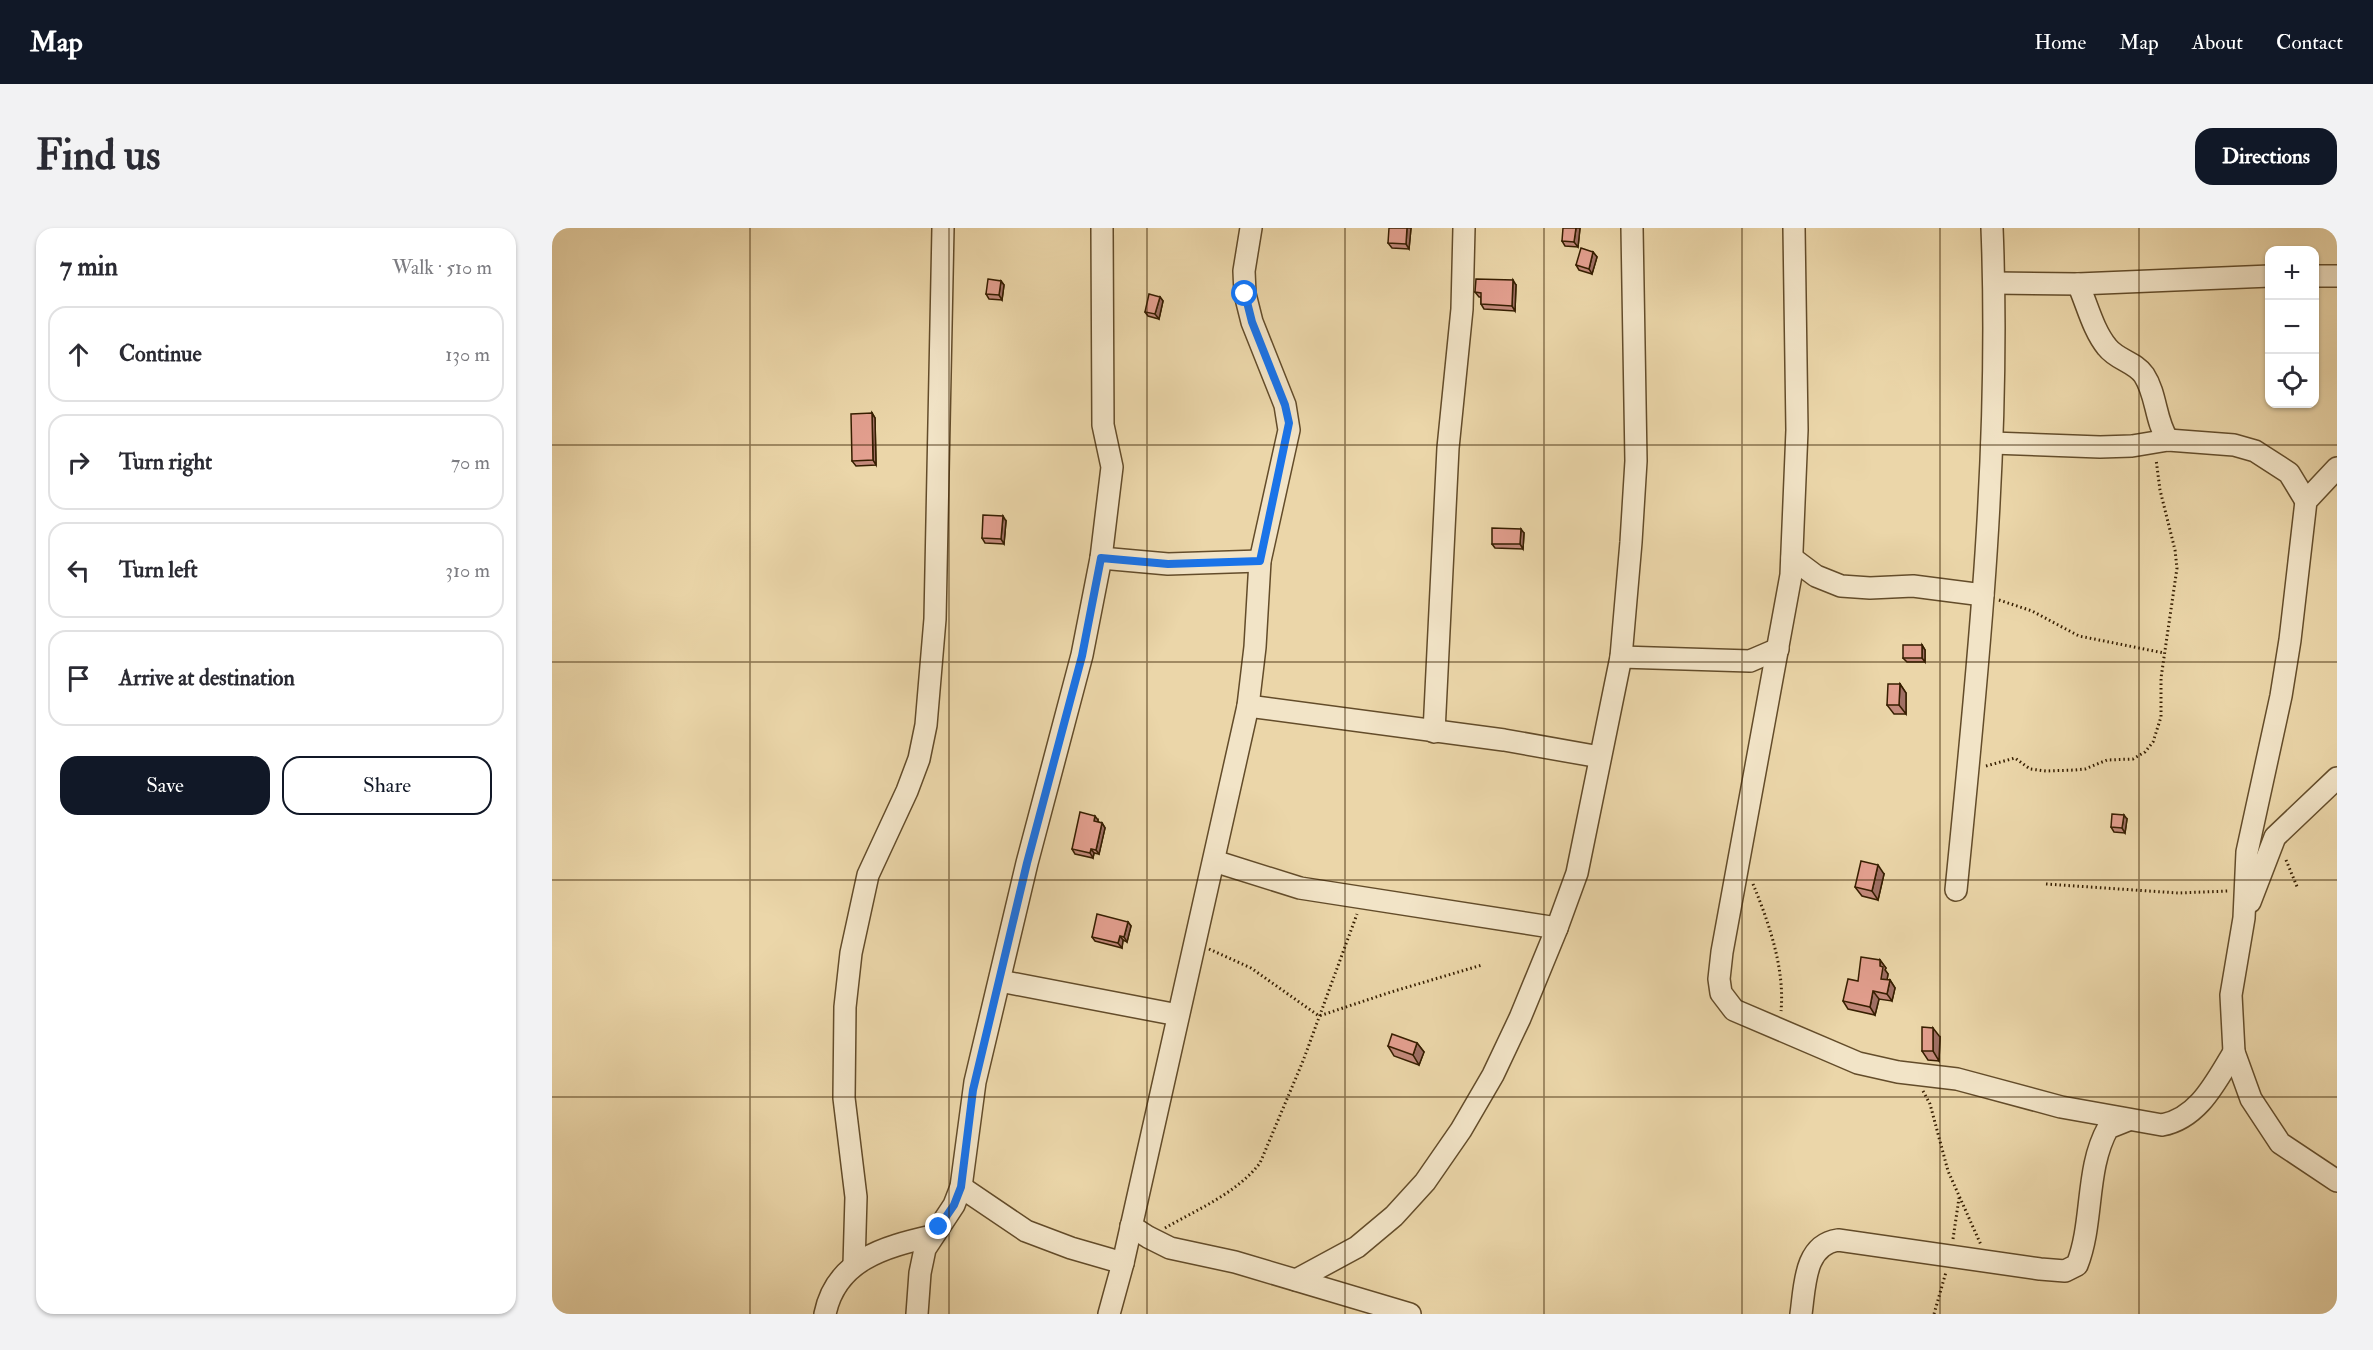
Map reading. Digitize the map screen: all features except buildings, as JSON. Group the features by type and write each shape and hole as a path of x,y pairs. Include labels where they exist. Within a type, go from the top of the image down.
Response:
{"street":[{"path":"854,1265 856,1197 844,1098 845,1007 851,953 868,875 907,791 919,759 926,725 935,619 943,228"},
{"path":"918,1314 925,1249 954,1205 961,1187 973,1090 1027,863 1082,656 1101,558 1112,467 1103,425 1102,228"},
{"path":"1109,1314 1123,1263 1139,1232 1178,1015 1248,706 1256,647 1260,561 1289,423 1285,405 1252,322 1245,294 1244,271 1251,228"},
{"path":"1434,732 1448,448 1462,309 1464,228"},
{"path":"1296,1280 1357,1247 1394,1216 1425,1182 1461,1130 1493,1075 1520,1018 1577,873 1621,657 1634,508 1636,461 1632,228"},
{"path":"1794,228 1797,407 1790,589 1722,952 1719,979 1723,998 1734,1010 1858,1063 1898,1072 1957,1079 2061,1107 2162,1125 2175,1123 2191,1113 2208,1093 2234,1052"},
{"path":"1956,890 1983,595 1995,389 1992,228"},
{"path":"1994,283 2078,284 2265,276"},
{"path":"2319,276 2337,276"},
{"path":"2078,284 2107,347 2115,356 2143,373 2150,386 2162,441"},
{"path":"1992,443 2100,447 2132,446 2162,441 2234,445 2255,451 2289,472 2306,501"},
{"path":"2337,468 2306,501 2290,640 2281,696 2249,842 2244,918 2231,995 2234,1052 2251,1099 2280,1143 2337,1181"},
{"path":"1101,558 1168,564 1260,561"},
{"path":"1792,558 1816,576 1841,586 1870,588 1913,585 1983,595"},
{"path":"1621,657 1750,661 1778,650"},
{"path":"1248,706 1504,740 1600,757"},
{"path":"2244,918 2275,837 2337,778"},
{"path":"1214,861 1300,888 1557,928"},
{"path":"1000,981 1178,1015"},
{"path":"1801,1314 1806,1277 1814,1251 1826,1241 1838,1240 1989,1263 2066,1271 2077,1265 2083,1250 2094,1172 2103,1137 2108,1128 2128,1120"},
{"path":"961,1187 1026,1230 1071,1248 1123,1263"},
{"path":"1139,1232 1170,1248 1235,1262 1410,1314"},
{"path":"825,1314 827,1303 838,1281 854,1265 884,1249 932,1236"}],"path":[{"path":"1968,773 2015,758 2030,769 2046,771 2085,769 2107,760 2133,759 2145,752 2153,742 2161,717 2161,678 2177,568 2175,550 2160,490 2162,441"},
{"path":"1983,595 2032,611 2079,636 2164,653"},
{"path":"2275,837 2298,889"},
{"path":"1752,882 1770,930 1782,987 1779,1031"},
{"path":"2046,884 2178,893 2245,891"},
{"path":"1139,1232 1221,1196 1253,1172 1260,1163 1343,958 1363,898"},
{"path":"1193,944 1221,952 1251,968 1319,1016"},
{"path":"1319,1016 1482,965"},
{"path":"1898,1072 1917,1085 1930,1104 1948,1171 1989,1263"},
{"path":"1934,1314 1949,1257 1959,1196"}],"route":[{"path":"939,1227 954,1205 961,1187 973,1090 1027,863 1082,656 1101,558 1168,564 1260,561 1289,423 1285,405 1252,322 1245,294"}]}
